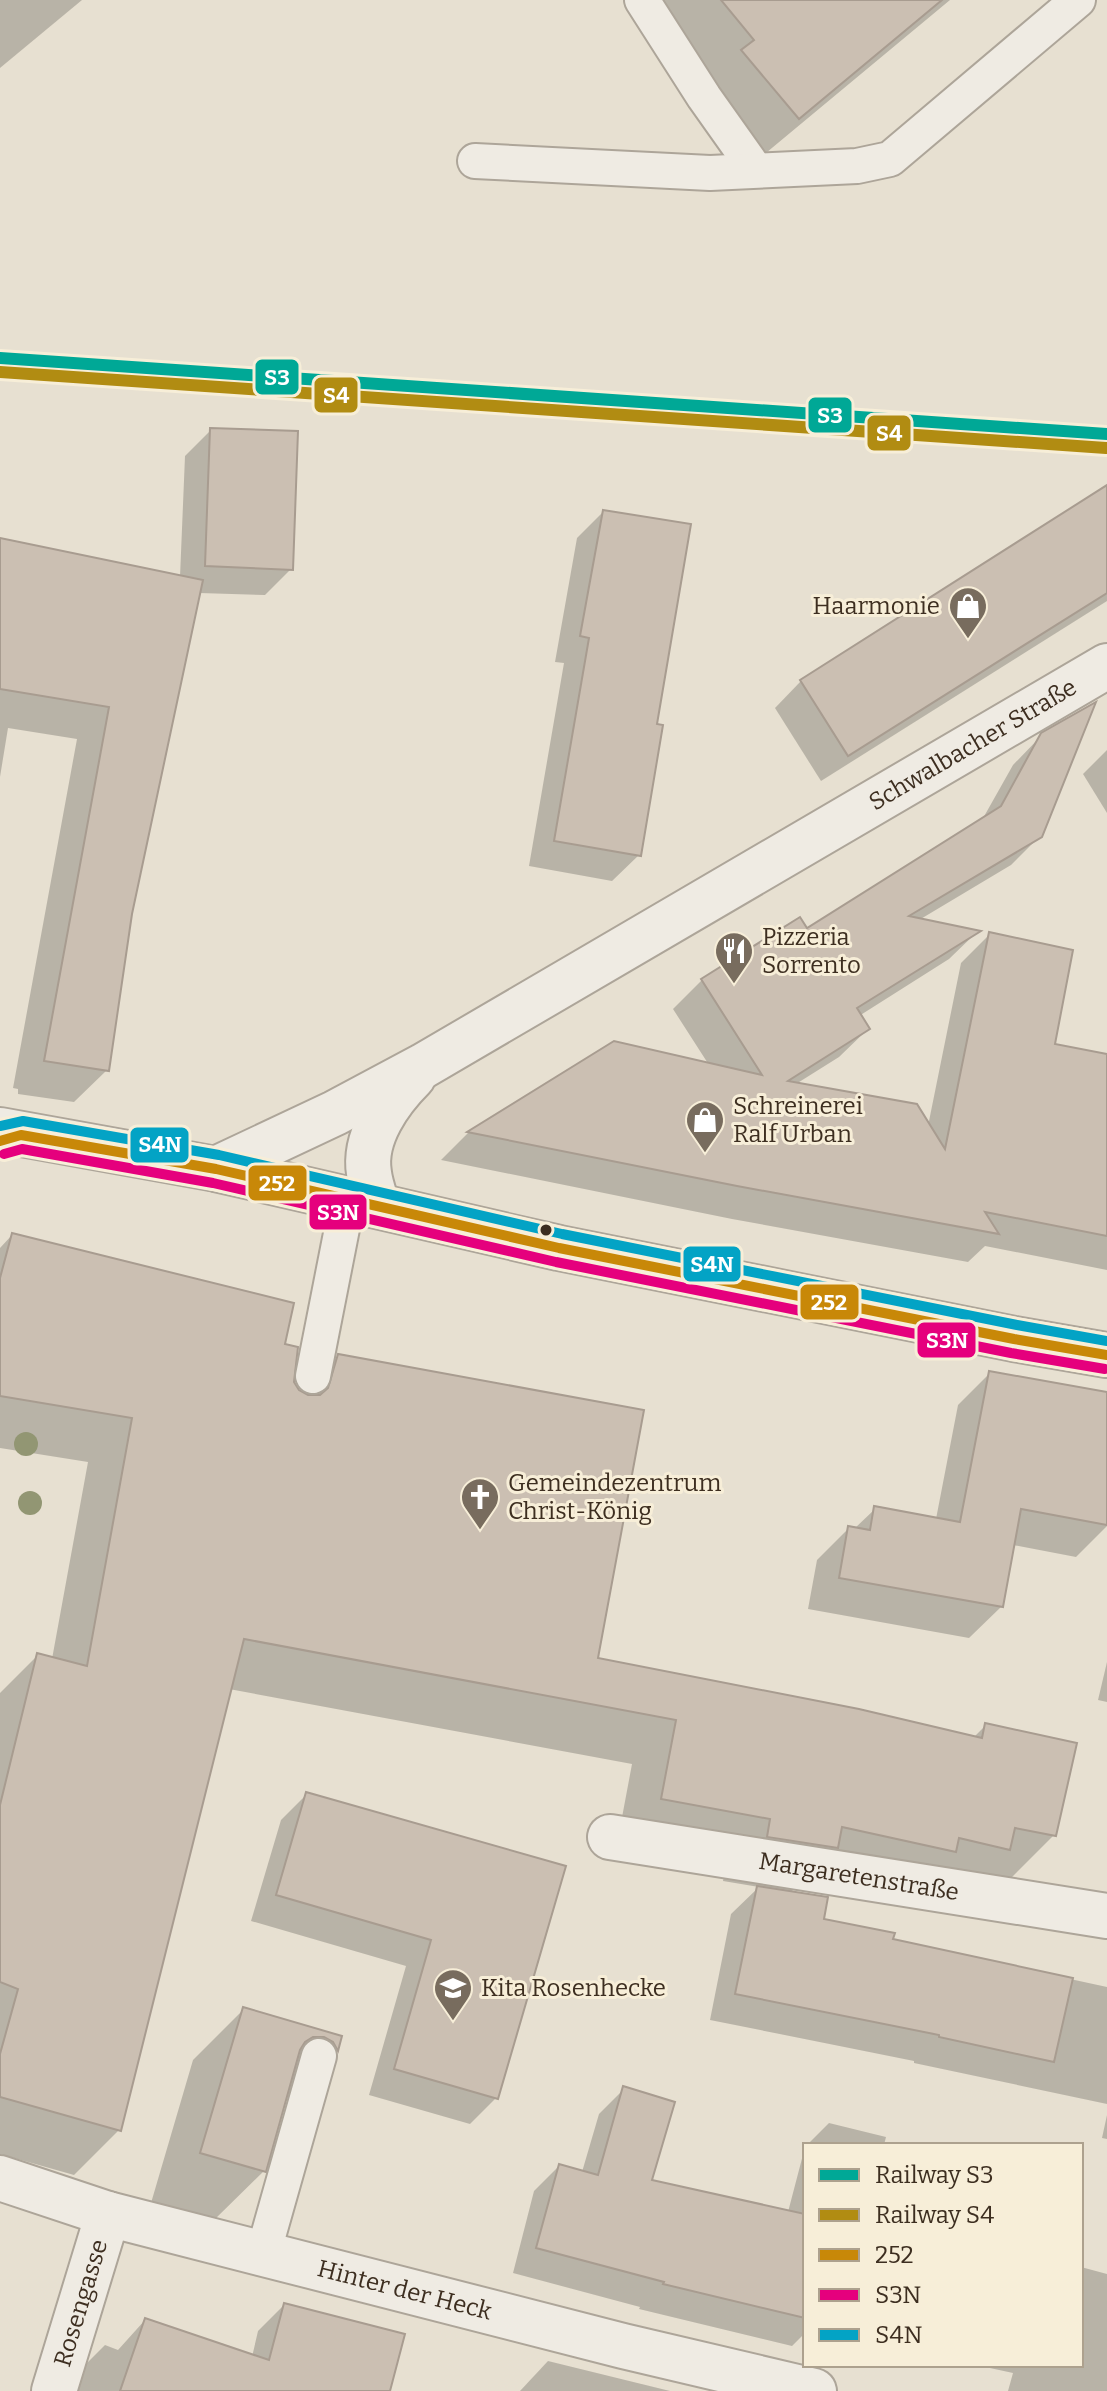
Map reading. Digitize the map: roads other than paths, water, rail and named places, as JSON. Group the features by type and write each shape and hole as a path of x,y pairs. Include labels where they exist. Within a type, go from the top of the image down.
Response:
{"street":[{"name":"Schwalbacher Straße","path":"216,1169 335,1113 423,1066 1107,666"},
{"name":"Schwalbacher Straße","path":"362,1201 371,1142 400,1091 423,1066"},
{"path":"7,1135 216,1169 602,1257 1107,1355"},
{"name":"Margaretenstraße","path":"610,1837 1107,1916"},
{"name":"Hinter der Heck","path":"0,2178 108,2214 623,2346 814,2391"},
{"name":"Rosengasse","path":"54,2391 108,2214"}],"lane":[{"path":"642,0 755,169"},
{"path":"475,161 710,173 857,166 890,159 1078,0"},
{"path":"313,1376 362,1201"},
{"path":"263,2254 319,2056"}],"rail line":[{"name":"S3","path":"0,358 1107,434"},
{"name":"S4","path":"0,372 1106,448"}],"place":[{"name":"Haarmonie","path":"968,640"},
{"name":"Pizzeria Sorrento","path":"734,985"},
{"name":"Schreinerei Ralf Urban","path":"705,1154"},
{"name":"Gemeindezentrum Christ-König","path":"480,1531"},
{"name":"Kita Rosenhecke","path":"453,2022"}]}
